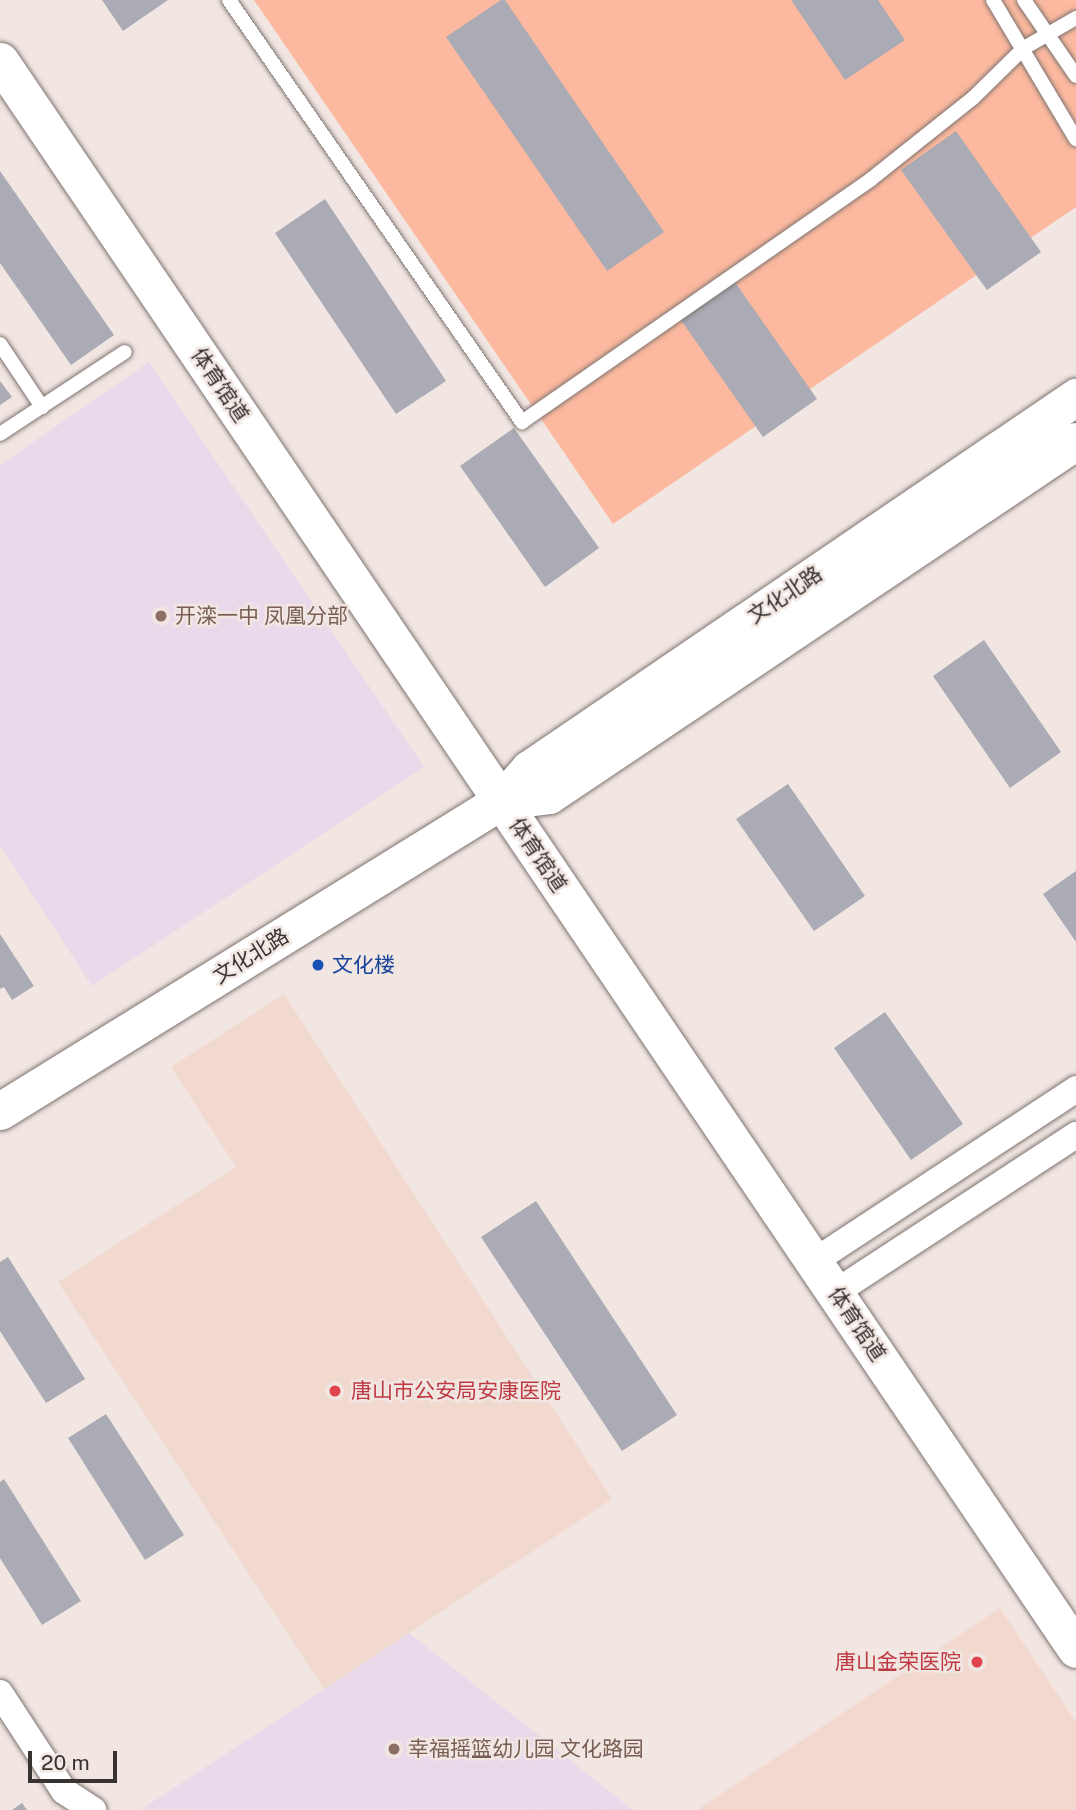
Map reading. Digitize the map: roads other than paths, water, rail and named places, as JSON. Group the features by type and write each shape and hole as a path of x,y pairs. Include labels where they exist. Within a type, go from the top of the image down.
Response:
{"street":[{"name":"体育馆道","path":"0,61 1076,1649"},
{"name":"文化北路","path":"0,1111 501,801 529,769 1076,397"},
{"name":"文化北路","path":"501,801 550,796 1076,441"},
{"path":"813,1262 1076,1089"},
{"path":"836,1292 1076,1135"},
{"path":"0,1693 64,1791 93,1810"}],"lane":[{"path":"229,0 522,422 870,180 972,98 1024,48 1076,18"},
{"path":"993,0 1076,139"},
{"path":"1024,0 1076,76"},
{"path":"0,344 42,408"},
{"path":"0,434 125,352"}],"place":[{"name":"开滦一中 凤凰分部","path":"161,616"},
{"name":"文化楼","path":"318,965"},
{"name":"唐山市公安局安康医院","path":"335,1391"},
{"name":"唐山金荣医院","path":"977,1662"},
{"name":"幸福摇篮幼儿园 文化路园","path":"394,1749"}]}
